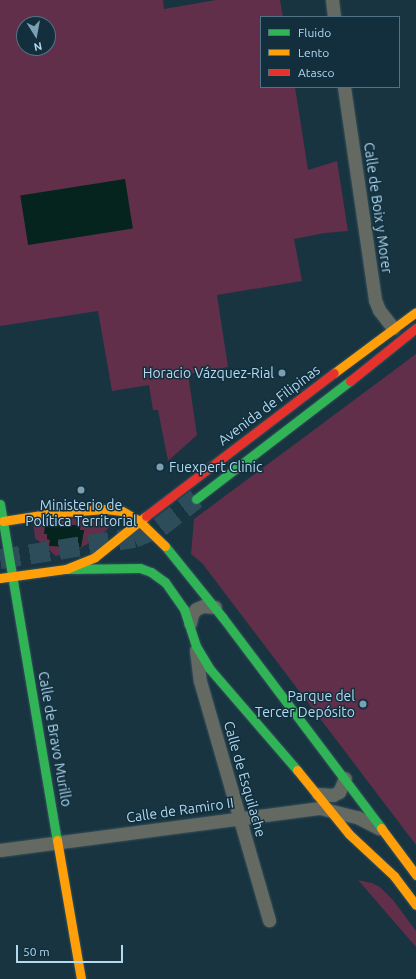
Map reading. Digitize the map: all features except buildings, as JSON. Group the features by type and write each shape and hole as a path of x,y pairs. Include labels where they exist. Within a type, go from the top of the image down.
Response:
{"street":[{"path":"332,0 334,16"},
{"name":"Calle de Boix y Morer","path":"344,88 375,300 379,310 393,328"},
{"name":"Avenida de Filipinas","path":"66,569 95,557 124,536 140,521 416,312"},
{"path":"196,499 332,396 416,328"},
{"name":"Calle de Bravo Murillo","path":"0,504 81,979"},
{"path":"3,521 54,513 106,508 122,511 140,521 161,541 215,607 345,778 416,875"},
{"path":"0,578 66,569 140,568 162,579 177,598 190,624 196,646 210,668 361,846 394,876 416,905"},
{"path":"190,624 192,614 196,608 203,606 215,607"},
{"name":"Calle de Esquilache","path":"196,646 200,681 269,920"},
{"path":"318,794 333,795 339,792 345,778"},
{"name":"Calle de Ramiro II","path":"0,850 309,809 329,809 357,817 384,831"}],"shaded area":[{"path":"0,0 163,0 164,9 216,0 280,0 283,16 260,16 260,88 295,88 308,170 337,161 348,231 325,233 294,239 302,281 217,295 228,367 188,374 197,435 168,461 158,410 153,410 149,385 112,391 98,311 0,326"},
{"path":"125,179 133,228 28,245 20,196"},
{"name":"Parque del Tercer Depósito","path":"416,354 416,845 202,563 191,554 194,519"},
{"path":"89,517 110,518 114,523 98,538 77,550 56,556 35,538 33,522","holes":["45,525 80,525 80,530 84,530 81,546 47,539 47,534 45,533"]},
{"path":"45,525 80,525 80,530 84,530 81,547 49,546 50,540 47,539 47,534 44,534"},
{"path":"358,880 372,883 380,887 393,900 416,931 416,947"}],"tunnel":[{"path":"0,559 134,538 160,527 196,499"}],"traffic: fast":[{"path":"196,499 350,381"},
{"path":"0,504 57,840"},
{"path":"165,546 223,618 381,828"},
{"path":"66,569 140,568 151,572 165,582 184,609 196,646 209,668 297,770"}],"traffic: slow":[{"path":"334,373 416,312"},
{"path":"3,521 54,513 105,509 122,511 139,521 165,546"},
{"path":"0,578 66,569 95,557 146,516"},
{"path":"297,770 349,834 394,876 416,905"},
{"path":"381,828 416,875"},
{"path":"57,840 81,979"}],"traffic: jam":[{"path":"350,381 416,328"},
{"path":"146,516 334,373"}],"place":[{"name":"Horacio Vázquez-Rial","path":"282,373"},
{"name":"Fuexpert Clinic","path":"160,467"},
{"name":"Ministerio de Política Territorial","path":"81,490"},
{"name":"Parque del Tercer Depósito","path":"363,704"}]}
